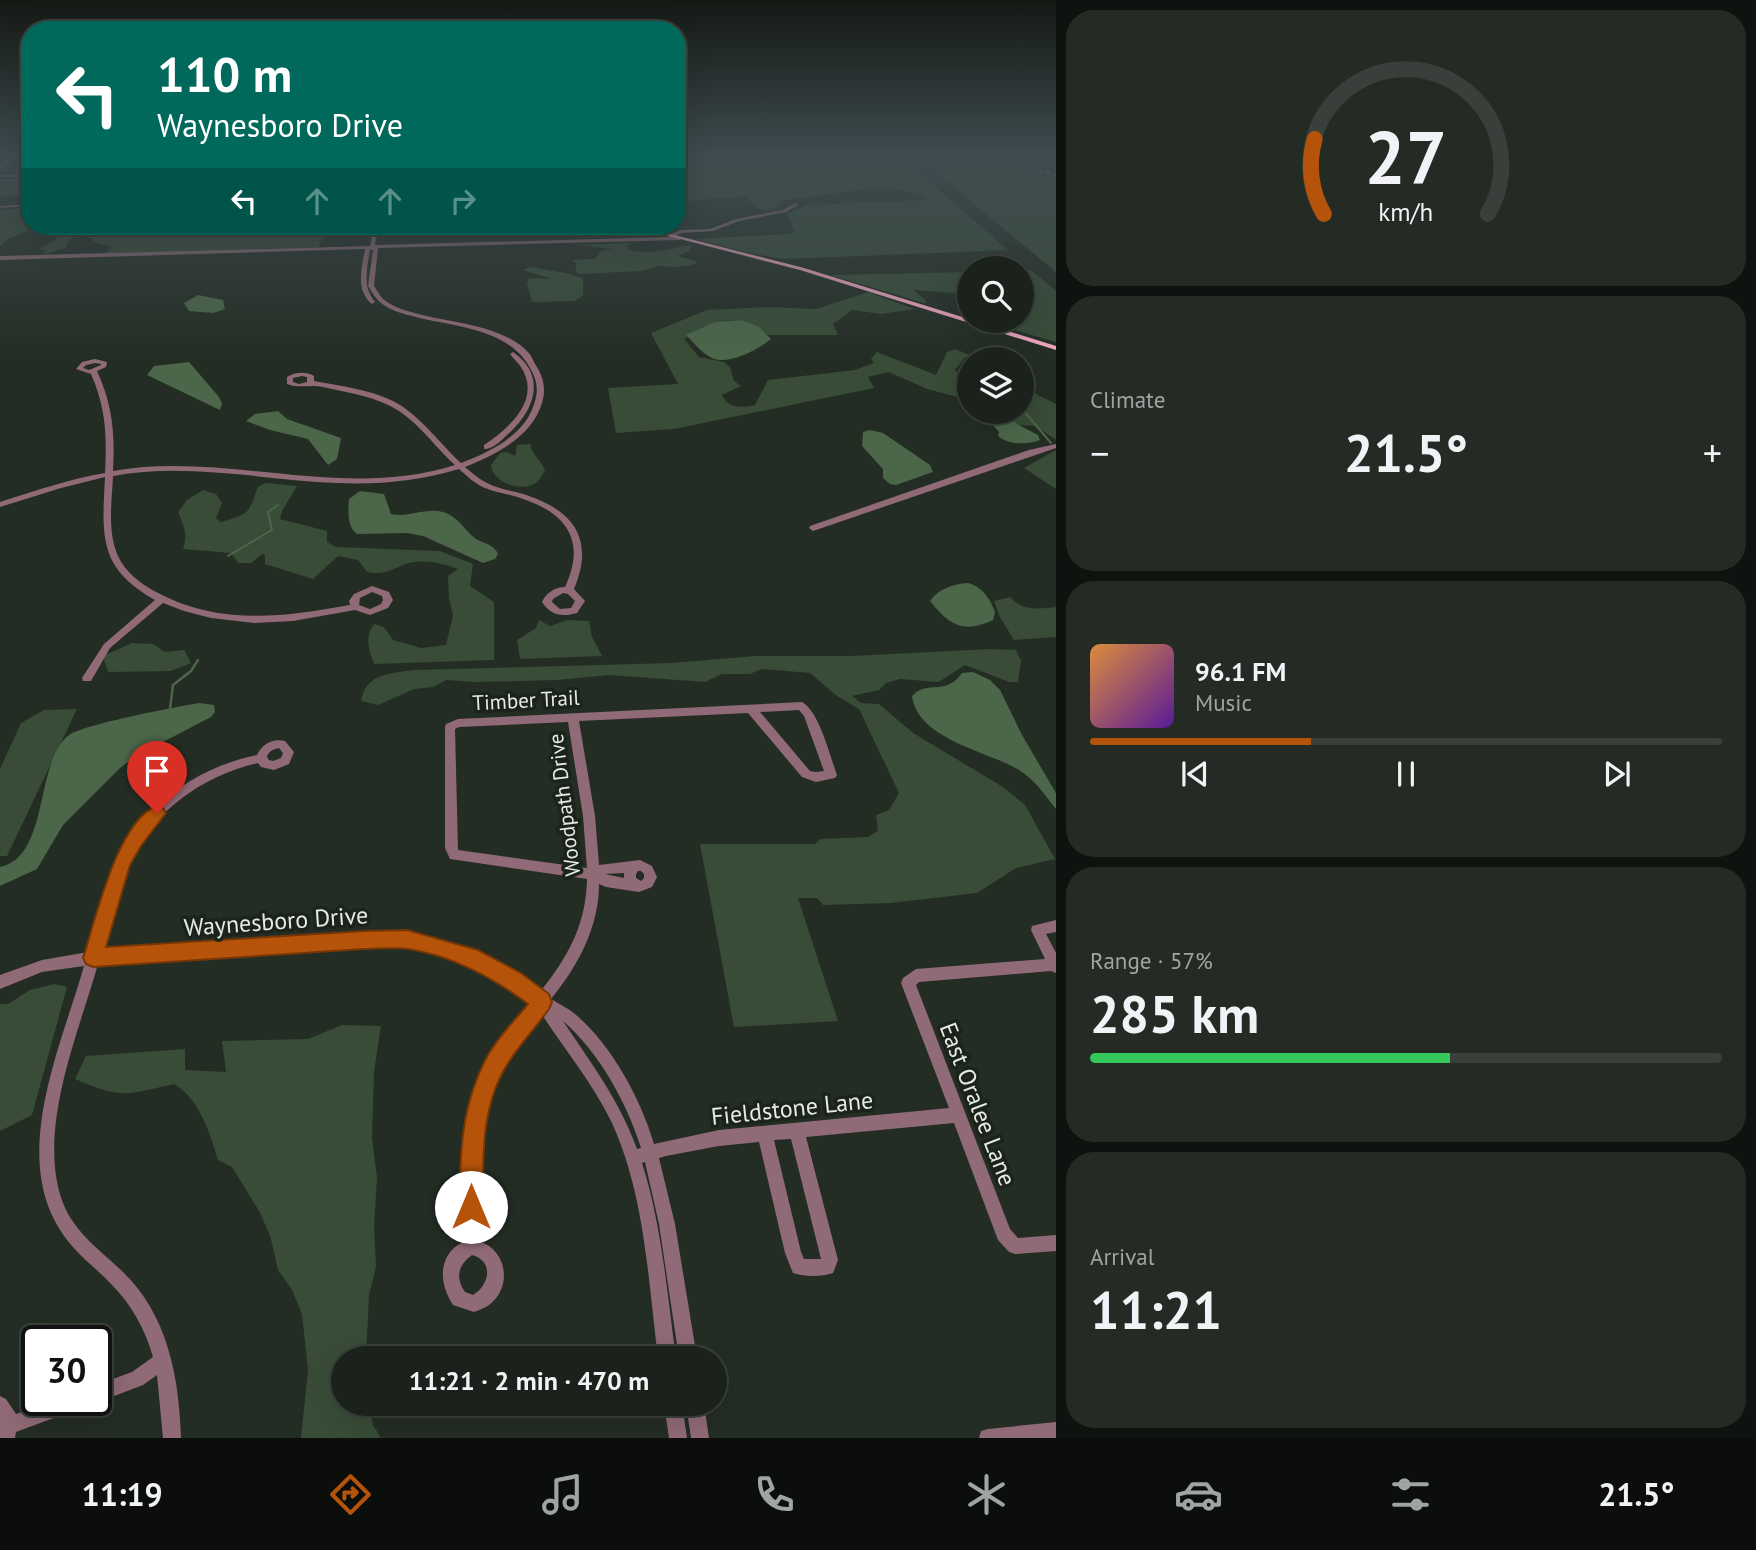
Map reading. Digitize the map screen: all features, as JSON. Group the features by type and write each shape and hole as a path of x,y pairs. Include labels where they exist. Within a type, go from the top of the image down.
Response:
{"main road":[{"path":"667,235 802,269 1056,348"}],"street":[{"path":"686,232 711,230 729,224"},
{"path":"0,498 69,476 108,470 182,468 283,474 340,483 377,482 414,478 491,452 521,430 538,406 534,379 526,356 505,340 477,328 430,320 392,308 375,296 370,282 374,235"},
{"path":"0,258 680,238"},
{"path":"94,372 108,410 108,536 113,555 137,585 162,599 206,614 253,620 297,618 355,607"},
{"path":"310,382 373,396 391,403 484,485 545,505 570,526 578,540 581,554 579,569 568,591"},
{"path":"813,528 1056,446"},
{"path":"0,505 108,470"},
{"path":"87,678 107,646 162,599"},
{"name":"Timber Trail","path":"593,874 459,857 451,849 451,725 750,708 805,708 831,775 812,777 806,774 750,708"},
{"name":"Woodpath Drive","path":"471,1247 472,1142 482,1095 497,1061 578,950 590,912 593,874 573,717"},
{"path":"172,1438 170,1399 155,1333 137,1302 115,1277 90,1256 62,1219 48,1176 48,1124 56,1086 118,870 140,833 167,804 205,778 234,765 261,758"},
{"path":"638,866 632,869 629,875 637,886 606,881 593,874 604,869 638,866"},
{"path":"1055,965 1037,930 1056,926"},
{"name":"Waynesboro Drive","path":"0,982 42,966 93,958 364,940 407,940 471,957 572,1019 603,1056 628,1099 650,1152 664,1206 686,1346"},
{"name":"East Oralee Lane","path":"1055,965 916,976 909,980 908,988 1004,1234 1011,1243 1021,1246 1056,1243"},
{"name":"Waynesboro Drive","path":"542,1002 600,1085 619,1121 632,1158 644,1207 665,1346"},
{"name":"Fieldstone Lane","path":"632,1158 691,1142 957,1115"},
{"path":"765,1134 793,1253 799,1266 827,1267 830,1260 797,1131"},
{"path":"112,1388 137,1379 163,1361"},
{"path":"0,1405 5,1409 7,1432 44,1416"},
{"path":"675,1416 678,1438"},
{"path":"697,1416 700,1438"},
{"path":"988,1438 1056,1431"}],"shaded area":[{"path":"0,224 21,224 21,234 0,246"},
{"path":"791,224 978,224 1008,250 785,259 695,239 795,232"},
{"path":"998,224 1056,224 1056,272"},
{"path":"61,235 85,235 70,239 65,248 43,254 45,250 38,249"},
{"path":"85,235 325,235 318,247 105,253 111,246 98,244"},
{"path":"633,244 625,246 638,252 692,245 689,251 678,256 698,262 677,267 657,266 642,271 578,274 575,269 577,264 572,260 594,259 600,252 612,249 575,245"},
{"path":"530,267 571,274 583,279 583,295 575,301 532,302 527,284 529,278 552,279 523,270"},
{"path":"957,272 957,293 914,290 927,302 924,303 830,275"},
{"path":"1034,273 1056,291 1056,342 1025,333 1034,333"},
{"path":"868,292 914,309 881,314 852,310 833,324 838,335 768,335 741,320 732,320 715,322 684,339 699,357 724,362 730,367 734,381 741,386 722,395 728,403 736,406 755,405 768,380 855,370 874,363 871,359 877,352 936,375 947,352 957,350 957,397 927,389 889,372 868,377 874,388 674,429 616,433 608,388 678,384 651,333 707,310 767,307 816,309"},
{"path":"198,295 223,300 225,309 213,313 189,311 184,303"},
{"path":"741,320 758,326 771,339 743,355 719,360 705,353 686,335 715,322"},
{"path":"189,362 219,397 222,404 220,410 147,375 154,366"},
{"path":"1034,393 1056,404 1056,440 1036,426 1019,425 1034,424"},
{"path":"278,411 287,419 341,438 337,459 328,465 308,439 246,421 255,414"},
{"path":"992,424 1017,424 1038,435 1040,440 1030,443 1007,441 998,436 999,432"},
{"path":"870,430 883,433 930,465 933,472 896,485 890,484 883,478 883,469 862,446 863,432"},
{"path":"530,444 545,471 537,482 522,487 501,481 491,465 500,453 507,452 515,456 517,445"},
{"path":"1056,450 1056,489 1024,468"},
{"path":"265,483 297,486 280,519 327,531 327,542 336,547 440,551 473,564 470,586 494,602 494,660 374,664 368,639 374,624 384,627 393,640 421,648 446,645 453,615 448,576 458,569 438,563 417,562 386,572 373,573 367,572 358,560 338,556 313,579 265,564 265,555 262,554 251,563 238,563 231,553 183,549 185,530 178,512 187,500 203,490 216,494 222,503 216,518 221,522 247,511 258,487"},
{"path":"360,491 384,494 391,514 432,511 446,513 455,518 476,539 492,546 498,554 495,559 483,563 423,536 407,533 357,534 350,523 349,499"},
{"path":"968,583 978,587 988,598 995,612 993,620 973,626 957,625 930,601 946,588"},
{"path":"1010,597 1025,607 1056,607 1056,637 1014,640 994,601"},
{"path":"539,620 550,626 567,620 589,621 592,637 602,656 520,659 517,640 536,628"},
{"path":"132,643 153,644 165,652 184,650 191,663 171,671 108,672 103,656"},
{"path":"1016,650 1021,661 1018,682 1009,682 965,665 939,682 900,679 886,683 879,690 852,696 861,703 879,704 913,733 1003,787 1025,805 1055,859 1016,868 977,893 891,903 823,905 817,898 798,898 838,1021 734,1027 700,844 815,844 820,839 868,837 878,831 876,815 889,810 899,793 859,709 837,696 810,673 762,669 750,674 722,674 705,682 609,675 557,680 446,680 433,687 414,689 378,705 361,701 373,680 387,674 413,670 672,663 755,656 852,656"},
{"path":"973,672 990,680 1000,690 1022,735 1056,793 1056,809 1025,774 940,734 917,711 912,696 918,691 949,684 962,673"},
{"path":"199,703 214,705 215,712 211,717 138,755 120,768 63,825 37,869 0,886 0,867 16,860 27,846 35,828 50,766 58,748 69,735 111,721"},
{"path":"77,709 7,856 0,856 0,769 21,723 44,710"},
{"path":"54,984 67,987 32,1115 0,1131 0,1004 8,1004 30,990"},
{"path":"342,1025 381,1026 374,1072 372,1138 377,1178 374,1225 376,1267 369,1295 367,1346 331,1346 331,1416 371,1416 381,1438 301,1438 308,1370 302,1314 292,1290 278,1270 270,1235 259,1211 232,1167 218,1160 207,1128 190,1098 174,1084 124,1093 103,1090 75,1079 86,1056 185,1049 185,1070 226,1072 222,1041 308,1039"}],"waterway":[{"path":"1034,423 1051,443"},
{"path":"228,556 272,530 268,512 278,505"},
{"path":"170,709 173,685 191,671 198,660"}],"route":[{"path":"157,813 134,841 121,863 93,958 364,940 407,940 448,948 471,957 514,981 542,1002 497,1061 482,1095 472,1142 471,1207"}]}
